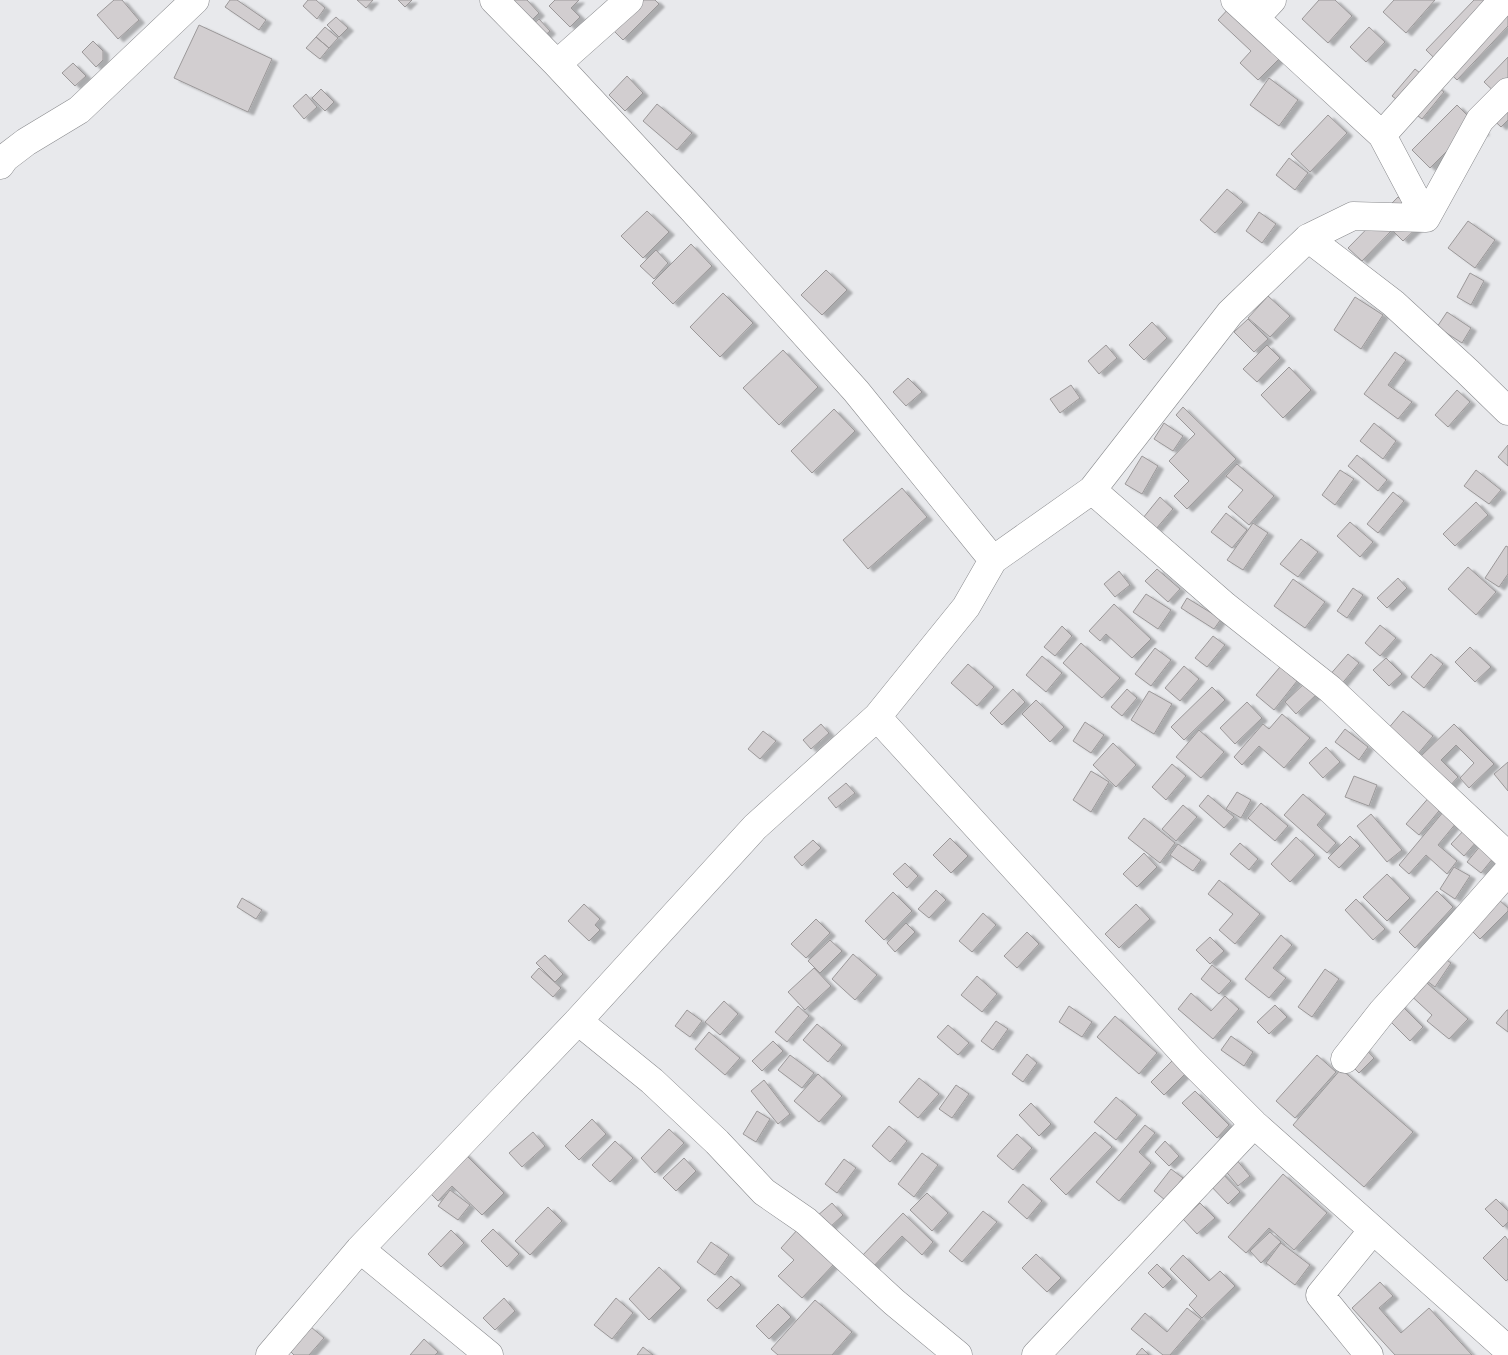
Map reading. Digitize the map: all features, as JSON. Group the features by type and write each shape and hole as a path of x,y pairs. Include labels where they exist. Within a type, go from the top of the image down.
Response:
{"street":[{"path":"2,159 79,110 195,0"},
{"path":"494,0 557,64 692,209 856,391 993,560"},
{"path":"557,64 629,0"},
{"path":"1382,135 1500,5"},
{"path":"1254,6 1382,135 1426,218"},
{"path":"1426,218 1480,120 1508,92"},
{"path":"270,1355 360,1249 578,1021 755,827 877,717 966,606 993,560 1092,490 1230,313 1308,238 1352,216 1426,218"},
{"path":"1308,238 1393,303 1508,411"},
{"path":"1092,490 1225,606 1330,690 1508,856"},
{"path":"877,717 1191,1061 1254,1124 1508,1350"},
{"path":"1345,1060 1382,1012 1508,871"},
{"path":"578,1021 652,1081 717,1142 764,1192 806,1221 894,1302 958,1355"},
{"path":"1036,1355 1254,1124"},
{"path":"1369,1355 1320,1295 1373,1230"},
{"path":"360,1249 489,1355"}],"building":[{"path":"114,0 122,0 139,20 118,39 97,15"},
{"path":"230,0 237,0 266,20 259,30 225,7"},
{"path":"308,0 316,0 325,8 317,19 303,6"},
{"path":"357,0 373,0 366,8"},
{"path":"398,0 412,0 405,7"},
{"path":"498,0 527,0 539,13 525,27"},
{"path":"555,0 579,0 571,8 580,17 570,27 549,6"},
{"path":"640,0 655,0 659,4 623,40 612,29"},
{"path":"1319,0 1335,0 1352,16 1328,43 1302,19"},
{"path":"1394,0 1435,0 1406,33 1383,12"},
{"path":"1474,0 1490,0 1508,17 1508,26 1457,80 1426,50"},
{"path":"1231,6 1282,56 1258,80 1240,63 1251,51 1218,20"},
{"path":"336,17 348,28 339,37 327,25"},
{"path":"539,19 550,31 542,38 531,26"},
{"path":"199,25 272,59 248,112 174,78"},
{"path":"325,27 338,38 329,48 316,37"},
{"path":"1369,27 1385,42 1366,62 1350,47"},
{"path":"316,37 329,48 320,59 306,48"},
{"path":"93,41 103,51 103,60 96,67 82,52"},
{"path":"1508,57 1508,120 1501,127 1485,112 1500,97 1484,82"},
{"path":"73,63 86,76 75,86 62,73"},
{"path":"1415,69 1444,92 1422,119 1392,96"},
{"path":"627,76 643,93 625,111 609,95"},
{"path":"1269,78 1298,100 1279,126 1250,105"},
{"path":"321,89 334,102 325,111 312,98"},
{"path":"306,94 317,107 304,119 293,106"},
{"path":"657,104 692,133 677,150 643,121"},
{"path":"1457,105 1484,132 1457,141 1430,168 1412,150"},
{"path":"1328,115 1347,133 1310,172 1291,154"},
{"path":"1289,158 1308,173 1295,190 1276,175"},
{"path":"1227,189 1243,202 1215,233 1200,220"},
{"path":"1398,197 1423,222 1403,241 1392,230 1362,261 1348,248"},
{"path":"647,211 669,232 643,258 621,236"},
{"path":"1259,212 1276,224 1262,243 1246,231"},
{"path":"1468,221 1495,240 1475,268 1448,248"},
{"path":"691,244 712,266 673,304 652,283"},
{"path":"656,250 668,263 654,279 640,266"},
{"path":"826,270 847,290 822,315 801,295"},
{"path":"1470,273 1484,281 1471,305 1457,297"},
{"path":"723,293 753,323 720,357 690,327"},
{"path":"1268,296 1290,316 1270,337 1248,318"},
{"path":"1355,297 1383,315 1361,349 1334,330"},
{"path":"1447,312 1471,328 1462,343 1437,327"},
{"path":"1248,319 1268,339 1254,352 1234,332"},
{"path":"1152,322 1167,338 1144,360 1129,345"},
{"path":"1106,345 1117,358 1099,374 1088,361"},
{"path":"1267,345 1280,358 1257,382 1243,369"},
{"path":"783,350 818,387 779,425 743,388"},
{"path":"1395,352 1406,360 1388,385 1412,402 1398,419 1364,394"},
{"path":"1289,367 1311,390 1283,418 1261,395"},
{"path":"908,378 922,392 906,406 893,392"},
{"path":"1071,385 1080,398 1060,413 1050,399"},
{"path":"1457,390 1470,402 1448,427 1435,415"},
{"path":"1183,407 1236,459 1187,509 1174,496 1189,481 1169,461 1195,434 1176,415"},
{"path":"834,409 855,431 812,473 791,451"},
{"path":"1164,423 1183,436 1173,451 1154,439"},
{"path":"1374,423 1396,441 1383,459 1360,441"},
{"path":"1508,445 1508,466 1498,457"},
{"path":"1357,455 1387,480 1378,491 1348,466"},
{"path":"1142,456 1158,466 1142,494 1125,484"},
{"path":"1237,464 1274,496 1249,525 1228,507 1243,490 1226,476"},
{"path":"1340,470 1354,479 1335,505 1322,495"},
{"path":"1476,470 1501,490 1489,504 1464,486"},
{"path":"902,488 927,517 868,569 843,540"},
{"path":"1393,492 1404,501 1378,533 1367,524"},
{"path":"1160,497 1173,509 1156,529 1143,518"},
{"path":"1476,502 1488,515 1455,546 1443,534"},
{"path":"1226,513 1247,530 1232,548 1211,532"},
{"path":"1350,522 1373,542 1360,557 1337,536"},
{"path":"1253,523 1268,533 1243,570 1227,560"},
{"path":"1301,539 1318,552 1298,577 1280,564"},
{"path":"1506,546 1508,547 1508,574 1499,587 1485,578"},
{"path":"1468,567 1496,592 1476,615 1448,589"},
{"path":"1157,569 1180,589 1168,602 1145,581"},
{"path":"1119,571 1130,585 1115,597 1104,584"},
{"path":"1398,578 1407,588 1387,608 1377,598"},
{"path":"1293,579 1325,602 1305,628 1274,606"},
{"path":"1353,588 1363,595 1347,618 1337,611"},
{"path":"1146,594 1171,610 1158,629 1133,612"},
{"path":"1187,598 1221,619 1214,629 1181,608"},
{"path":"1114,604 1151,639 1132,658 1106,634 1100,641 1089,631"},
{"path":"1380,625 1396,638 1380,656 1365,643"},
{"path":"1062,626 1072,636 1055,656 1044,647"},
{"path":"1213,636 1225,645 1207,667 1195,658"},
{"path":"1081,643 1120,678 1102,698 1063,663"},
{"path":"1470,647 1491,667 1475,682 1455,662"},
{"path":"1155,648 1171,660 1151,686 1135,674"},
{"path":"1348,654 1359,663 1340,686 1328,677"},
{"path":"1431,654 1443,664 1424,688 1411,677"},
{"path":"1042,656 1062,673 1046,692 1026,675"},
{"path":"1386,658 1402,674 1389,686 1373,670"},
{"path":"968,664 994,687 977,706 951,683"},
{"path":"1184,666 1199,679 1180,701 1165,688"},
{"path":"1280,667 1297,681 1274,710 1256,695"},
{"path":"1307,681 1318,693 1296,714 1285,702"},
{"path":"1212,687 1225,700 1184,740 1171,727"},
{"path":"1013,689 1025,702 1002,725 990,713"},
{"path":"1127,689 1137,698 1122,716 1111,707"},
{"path":"1149,691 1172,704 1154,734 1131,720"},
{"path":"1036,700 1064,727 1050,742 1022,714"},
{"path":"1247,702 1262,718 1235,744 1220,728"},
{"path":"1403,711 1433,736 1417,755 1387,730"},
{"path":"1282,714 1310,738 1284,768 1259,746 1242,765 1234,757 1263,724 1269,729"},
{"path":"1085,722 1104,735 1091,753 1073,741"},
{"path":"821,724 829,733 811,749 803,740"},
{"path":"1454,724 1494,764 1469,788 1460,778 1474,763 1456,745 1441,760 1458,777 1448,788 1419,758"},
{"path":"1345,729 1368,747 1359,760 1335,742"},
{"path":"1199,730 1224,752 1201,778 1176,757"},
{"path":"763,731 776,741 760,759 748,749"},
{"path":"1113,743 1136,765 1116,787 1093,765"},
{"path":"1326,747 1340,762 1323,778 1309,763"},
{"path":"1508,762 1508,791 1494,774"},
{"path":"1172,764 1186,776 1166,800 1152,787"},
{"path":"1091,771 1109,782 1091,812 1073,800"},
{"path":"1354,776 1377,785 1369,806 1345,797"},
{"path":"846,783 855,793 836,808 828,798"},
{"path":"1237,792 1251,800 1241,818 1226,809"},
{"path":"1303,794 1326,814 1317,825 1336,843 1327,853 1284,815"},
{"path":"1208,795 1234,817 1224,828 1199,806"},
{"path":"1431,795 1443,806 1419,835 1406,824"},
{"path":"1261,803 1288,826 1275,841 1248,818"},
{"path":"1183,805 1197,817 1176,841 1162,829"},
{"path":"1444,811 1457,822 1438,845 1457,861 1447,874 1426,855 1409,874 1399,865"},
{"path":"1371,814 1402,850 1387,862 1357,826"},
{"path":"1144,818 1175,843 1160,863 1128,838"},
{"path":"1465,829 1477,841 1464,856 1451,844"},
{"path":"1350,836 1360,846 1339,868 1328,858"},
{"path":"1296,837 1315,855 1290,882 1271,864"},
{"path":"950,838 968,856 951,873 933,855"},
{"path":"813,840 821,848 802,866 794,857"},
{"path":"1240,843 1258,859 1249,870 1230,854"},
{"path":"1178,844 1201,860 1193,871 1170,855"},
{"path":"1481,845 1494,857 1481,873 1467,862"},
{"path":"1144,853 1157,867 1137,887 1123,874"},
{"path":"905,863 918,876 907,888 893,874"},
{"path":"1454,867 1470,876 1455,899 1440,889"},
{"path":"1387,874 1410,898 1387,921 1363,897"},
{"path":"1219,880 1260,914 1235,944 1219,930 1233,914 1208,894"},
{"path":"936,890 946,900 929,918 918,909"},
{"path":"1437,891 1453,907 1415,948 1399,932"},
{"path":"893,892 912,911 884,940 865,921"},
{"path":"242,898 262,910 256,919 237,907"},
{"path":"1356,899 1385,929 1373,940 1345,910"},
{"path":"1498,899 1508,908 1508,911 1480,939 1469,928"},
{"path":"584,904 600,919 595,925 600,930 589,941 568,921"},
{"path":"1136,904 1150,919 1119,948 1105,934"},
{"path":"983,913 996,925 972,952 959,941"},
{"path":"816,919 830,933 806,958 791,944"},
{"path":"906,923 915,932 895,952 887,943"},
{"path":"1027,932 1039,944 1017,968 1004,956"},
{"path":"1281,935 1292,945 1273,968 1286,978 1269,998 1245,979"},
{"path":"1210,937 1224,951 1210,964 1196,950"},
{"path":"830,940 842,951 820,973 808,961"},
{"path":"1435,952 1451,963 1435,987 1419,975"},
{"path":"853,954 877,975 855,1000 832,979"},
{"path":"545,955 563,974 555,982 536,963"},
{"path":"1212,965 1231,981 1219,994 1201,979"},
{"path":"539,968 561,988 553,997 531,977"},
{"path":"814,968 831,986 805,1010 788,992"},
{"path":"1325,969 1339,979 1312,1017 1298,1007"},
{"path":"977,976 997,994 982,1012 961,995"},
{"path":"1419,976 1468,1019 1449,1039 1427,1021 1432,1015 1406,991"},
{"path":"1191,993 1211,1011 1225,996 1239,1009 1213,1039 1178,1009"},
{"path":"724,1001 738,1014 720,1035 705,1022"},
{"path":"1399,1003 1423,1027 1410,1041 1385,1016"},
{"path":"1275,1005 1287,1017 1269,1034 1257,1022"},
{"path":"798,1006 809,1016 787,1042 775,1032"},
{"path":"1069,1006 1092,1022 1082,1037 1059,1022"},
{"path":"687,1010 702,1021 690,1037 675,1026"},
{"path":"1508,1010 1508,1032 1496,1023"},
{"path":"1115,1016 1157,1053 1139,1074 1097,1037"},
{"path":"996,1021 1008,1029 993,1050 981,1041"},
{"path":"817,1024 842,1045 828,1062 803,1040"},
{"path":"948,1025 969,1043 958,1055 937,1037"},
{"path":"709,1032 740,1058 725,1075 695,1049"},
{"path":"1231,1036 1253,1052 1244,1066 1221,1050"},
{"path":"773,1041 783,1051 762,1071 752,1061"},
{"path":"1362,1045 1374,1058 1359,1073 1347,1061"},
{"path":"1027,1054 1037,1063 1023,1082 1012,1074"},
{"path":"790,1055 814,1073 802,1088 778,1070"},
{"path":"1317,1055 1336,1072 1295,1118 1276,1101"},
{"path":"1172,1061 1185,1074 1164,1095 1151,1082"},
{"path":"1341,1069 1413,1132 1364,1187 1293,1125"},
{"path":"818,1074 842,1096 819,1122 794,1101"},
{"path":"919,1078 939,1094 918,1118 899,1102"},
{"path":"764,1080 790,1114 778,1124 751,1091"},
{"path":"956,1085 969,1094 952,1118 939,1109"},
{"path":"1195,1091 1229,1125 1217,1138 1182,1103"},
{"path":"1116,1097 1137,1115 1116,1140 1094,1122"},
{"path":"1031,1103 1051,1124 1039,1136 1019,1115"},
{"path":"757,1111 770,1119 756,1142 743,1134"},
{"path":"592,1119 606,1134 579,1160 565,1146"},
{"path":"1145,1125 1155,1133 1139,1152 1151,1163 1119,1201 1096,1182"},
{"path":"889,1126 907,1141 890,1162 872,1146"},
{"path":"669,1129 684,1143 655,1173 641,1158"},
{"path":"533,1132 545,1146 522,1167 509,1153"},
{"path":"1095,1132 1112,1147 1066,1195 1050,1179"},
{"path":"1017,1134 1032,1148 1013,1170 997,1156"},
{"path":"615,1141 633,1158 610,1182 592,1165"},
{"path":"1165,1141 1179,1156 1169,1166 1155,1152"},
{"path":"463,1152 504,1193 482,1215 452,1186 438,1201 426,1189"},
{"path":"922,1153 938,1165 914,1197 898,1184"},
{"path":"684,1158 696,1171 676,1191 663,1178"},
{"path":"844,1159 856,1168 837,1193 825,1184"},
{"path":"1236,1159 1250,1176 1238,1186 1224,1169"},
{"path":"1171,1169 1183,1178 1165,1200 1154,1191"},
{"path":"1220,1171 1240,1192 1228,1204 1208,1183"},
{"path":"1283,1174 1327,1213 1294,1250 1269,1228 1246,1253 1228,1237"},
{"path":"1023,1184 1042,1201 1027,1219 1008,1202"},
{"path":"450,1190 470,1205 458,1220 438,1206"},
{"path":"927,1193 948,1213 932,1231 910,1210"},
{"path":"1496,1199 1508,1211 1508,1222 1503,1227 1485,1209"},
{"path":"832,1203 843,1215 828,1229 817,1216"},
{"path":"1200,1203 1215,1218 1197,1234 1183,1219"},
{"path":"548,1207 562,1221 530,1255 515,1241"},
{"path":"983,1211 997,1222 962,1262 949,1251"},
{"path":"903,1213 933,1242 922,1255 902,1236 871,1269 860,1258"},
{"path":"493,1229 519,1254 507,1267 481,1241"},
{"path":"798,1229 835,1263 802,1298 778,1276 794,1260 781,1248"},
{"path":"451,1230 464,1243 441,1267 428,1254"},
{"path":"1270,1232 1281,1242 1261,1263 1250,1251"},
{"path":"1505,1236 1508,1240 1508,1279 1506,1281 1483,1258"},
{"path":"711,1242 729,1255 715,1275 697,1262"},
{"path":"1281,1243 1310,1265 1295,1285 1266,1263"},
{"path":"1036,1254 1061,1278 1047,1292 1022,1268"},
{"path":"1183,1255 1209,1281 1220,1271 1235,1286 1202,1318 1189,1305 1197,1296 1170,1269"},
{"path":"1157,1264 1172,1279 1163,1288 1148,1273"},
{"path":"659,1267 681,1288 649,1320 629,1299"},
{"path":"731,1276 741,1285 717,1309 707,1300"},
{"path":"1380,1282 1393,1296 1379,1308 1401,1333 1429,1308 1472,1355 1395,1355 1352,1308"},
{"path":"504,1298 515,1311 495,1330 483,1318"},
{"path":"616,1298 633,1313 612,1339 594,1325"},
{"path":"815,1300 852,1332 832,1355 778,1355 771,1349"},
{"path":"778,1304 791,1317 769,1339 756,1326"},
{"path":"1187,1308 1201,1319 1170,1355 1163,1355 1131,1329 1145,1313 1167,1332"},
{"path":"311,1327 324,1338 309,1355 294,1355 290,1351"},
{"path":"424,1339 438,1352 435,1355 410,1355"},
{"path":"643,1347 653,1355 637,1355"},
{"path":"1142,1348 1149,1355 1136,1355"}]}
